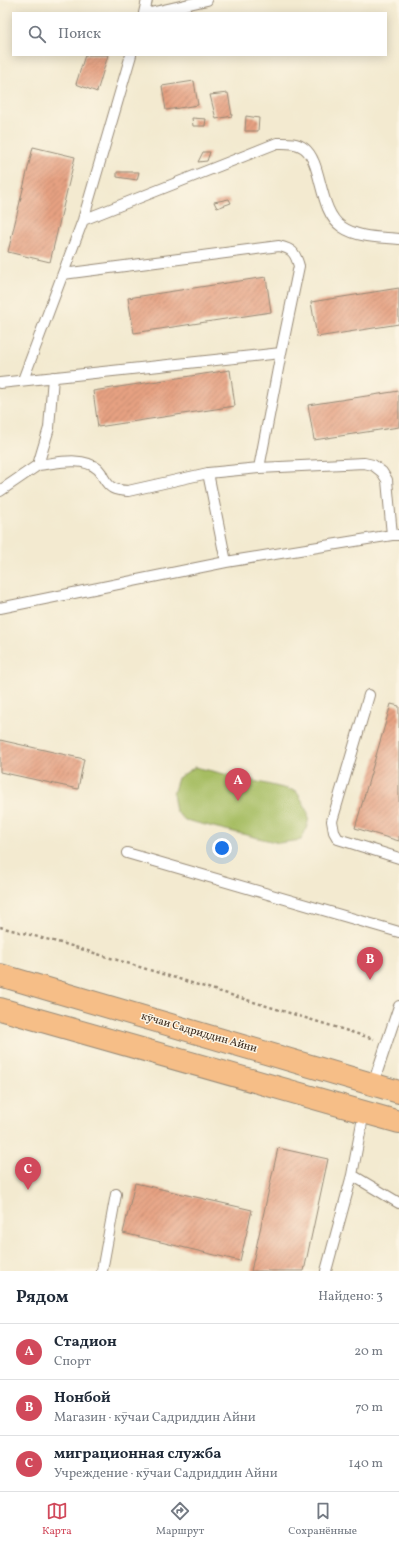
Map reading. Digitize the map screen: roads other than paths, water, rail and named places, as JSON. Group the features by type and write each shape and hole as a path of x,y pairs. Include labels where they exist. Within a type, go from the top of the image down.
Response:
{"highway":[{"name":"кӯчаи Садриддин Айни","path":"0,974 399,1092"},
{"path":"0,1009 399,1122"}],"lane":[{"path":"144,12 147,0"},
{"path":"154,12 207,0"},
{"path":"23,380 83,220 131,56"},
{"path":"83,220 277,143 293,143 304,148 312,160 324,200 331,214 341,226 351,232 399,239"},
{"path":"63,274 279,246 290,249 296,256 299,266 259,468"},
{"path":"0,382 281,353"},
{"path":"38,465 50,428 53,376"},
{"path":"0,491 38,465 72,461 88,464 99,470 108,485 116,490 128,491 208,473 259,468 364,463 373,465 382,472 386,480 395,535 226,562 0,608"},
{"path":"208,473 226,562"},
{"path":"369,694 332,821 334,832 338,839 399,858"},
{"path":"127,853 399,932"},
{"path":"373,1084 399,1006"},
{"path":"326,1271 352,1175 364,1112"},
{"path":"352,1175 399,1203"},
{"path":"102,1271 116,1194"}],"place":[{"name":"Стадион","path":"238,801"},
{"name":"Нонбой","path":"370,980"},
{"name":"миграционная служба","path":"28,1190"}]}
